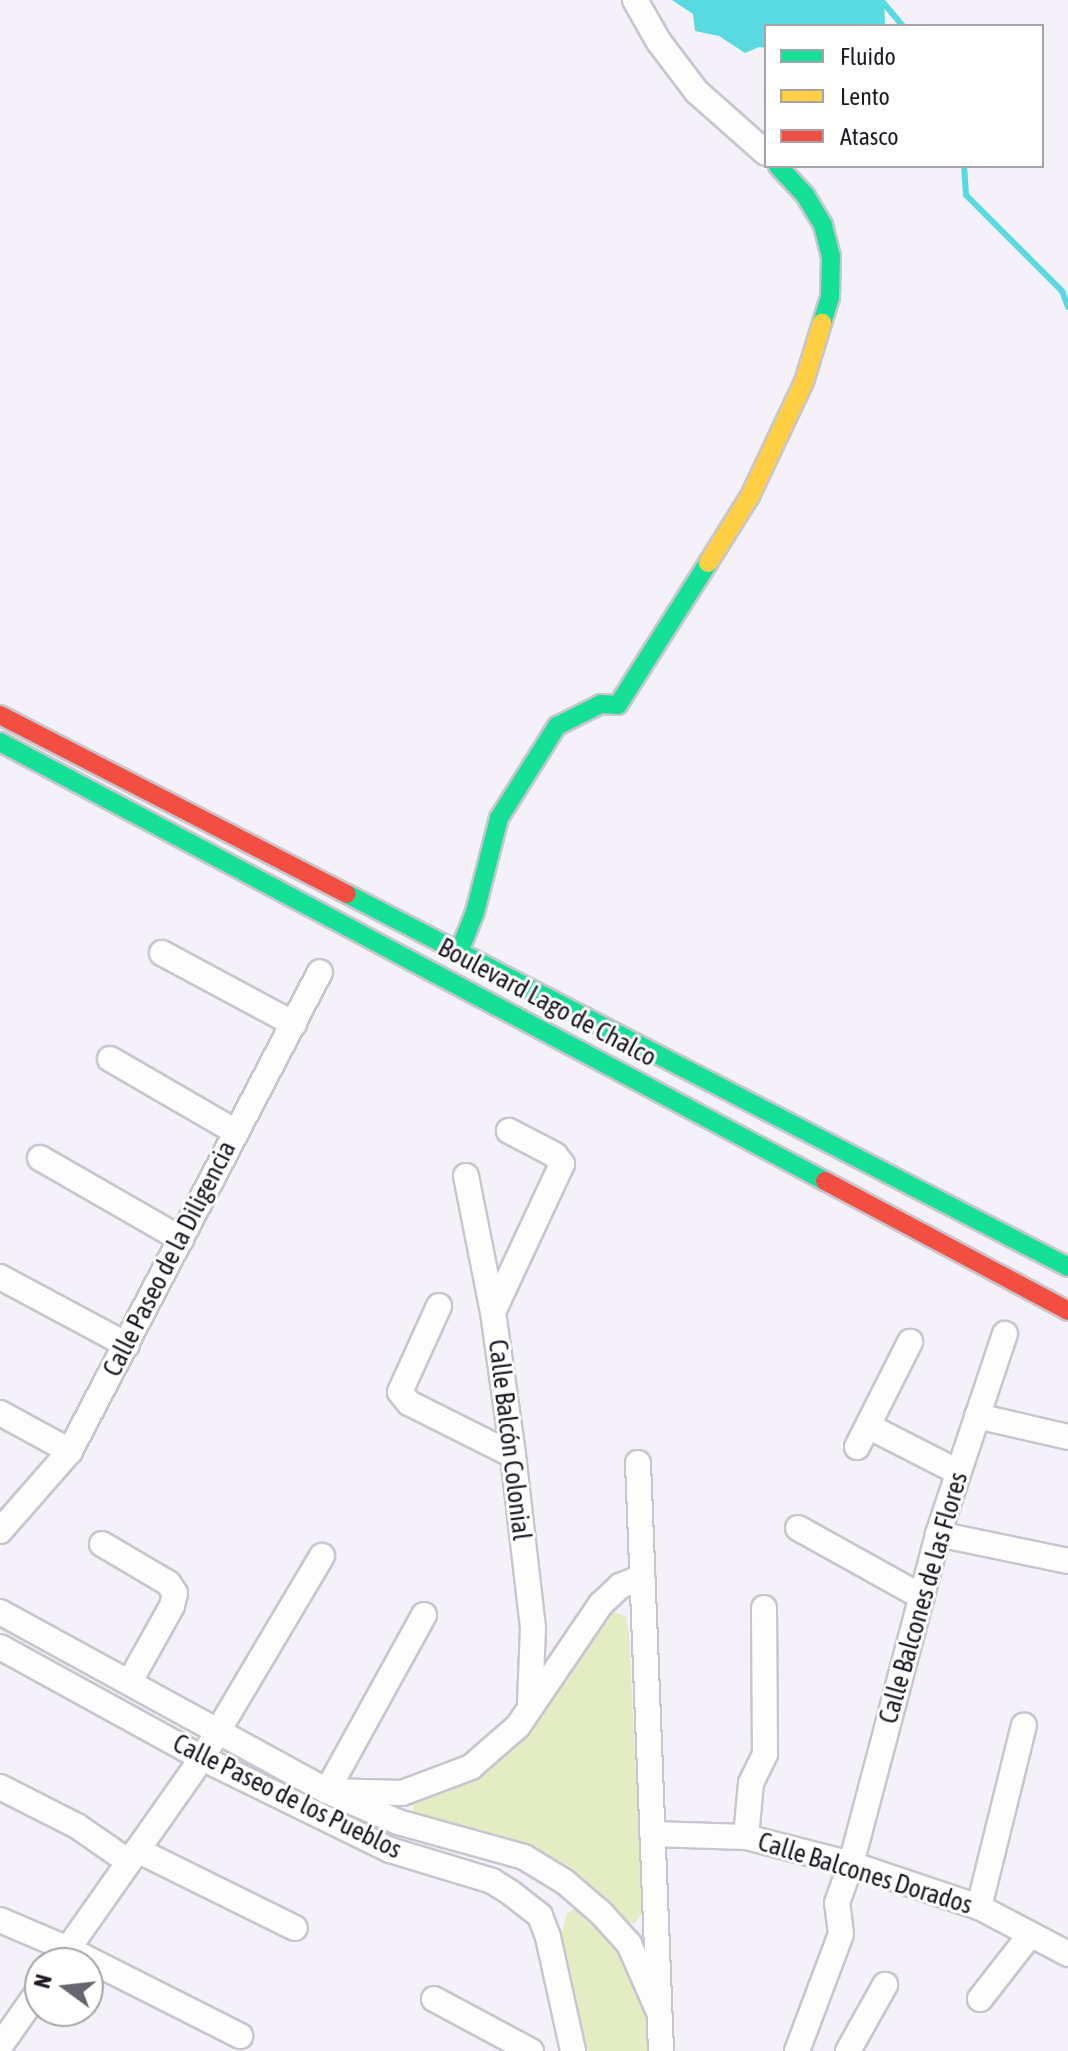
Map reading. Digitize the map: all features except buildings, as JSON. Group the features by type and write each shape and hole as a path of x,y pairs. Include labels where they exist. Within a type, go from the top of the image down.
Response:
{"street":[{"path":"635,0 659,42 697,92 764,151"},
{"path":"459,952 475,912 499,818 557,726 601,704 618,705 750,496 804,382 830,297 831,256 817,215 805,195 780,168"},
{"path":"0,715 1068,1267"},
{"name":"Boulevard Lago de Chalco","path":"0,742 1068,1311"},
{"path":"162,953 294,1024"},
{"name":"Calle Paseo de la Diligencia","path":"5,1518 70,1451 320,972"},
{"path":"110,1059 236,1132"},
{"path":"493,1312 562,1164 555,1155 509,1131"},
{"path":"40,1158 181,1239"},
{"name":"Calle Balcón Colonial","path":"466,1176 493,1312 513,1455 533,1628 530,1706"},
{"path":"0,1277 127,1345"},
{"path":"439,1306 400,1392 409,1403 513,1455"},
{"name":"Calle Balcones de las Flores","path":"797,2051 841,1934 837,1903 851,1864 938,1534 1005,1334"},
{"path":"910,1342 862,1437 958,1472"},
{"path":"0,1413 70,1451"},
{"path":"977,1416 1068,1437"},
{"path":"638,1463 661,2051"},
{"path":"798,1528 922,1597"},
{"path":"938,1534 1068,1561"},
{"path":"102,1544 168,1583 175,1593 172,1606 130,1681"},
{"path":"69,1947 218,1734 322,1556"},
{"path":"424,1615 327,1791 402,1793 471,1767 518,1726 601,1604 620,1586 642,1577"},
{"path":"746,1837 751,1783 765,1754 764,1608"},
{"name":"Calle Paseo de los Pueblos","path":"0,1612 327,1791 398,1822 524,1857 565,1882 601,1913 629,1944 659,2012"},
{"name":"Calle Paseo de los Pueblos","path":"0,1647 202,1758 390,1850 492,1881 540,1916"},
{"path":"979,1907 1024,1725"},
{"path":"0,1787 133,1856 295,1928"},
{"path":"390,1850 402,1793"},
{"name":"Calle Balcones Dorados","path":"652,1834 746,1837 851,1864 979,1907 1068,1954"},
{"path":"565,1882 540,1916 548,1937 573,2051"},
{"path":"0,1920 47,1947"},
{"path":"980,1999 1030,1935"},
{"path":"104,1975 240,2036"},
{"path":"848,2051 885,1985"},
{"path":"434,1999 531,2051"},
{"path":"10,2046 24,2019"}],"green space":[{"path":"608,1610 626,1616 629,1635 643,1912 634,1924 618,1919 586,1887 411,1821 414,1802 469,1780 513,1748"},
{"path":"579,1907 615,1947 647,2010 649,2051 588,2051 560,1940 567,1913"}],"water":[{"path":"672,0 884,0 885,23 764,24 764,48 745,53 719,36 695,31 693,14"}],"waterway":[{"path":"881,0 901,24"},
{"path":"964,168 966,195 1062,291 1068,307"}],"traffic: fast":[{"path":"780,168 805,195 823,225 831,256 830,297 822,323"},
{"path":"459,952 475,912 499,818 557,726 601,704 618,705 708,563"},
{"path":"0,742 825,1181"},
{"path":"347,894 1068,1267"}],"traffic: slow":[{"path":"708,563 750,496 804,382 822,323"}],"traffic: jam":[{"path":"0,715 347,894"},
{"path":"825,1181 1068,1311"}]}
